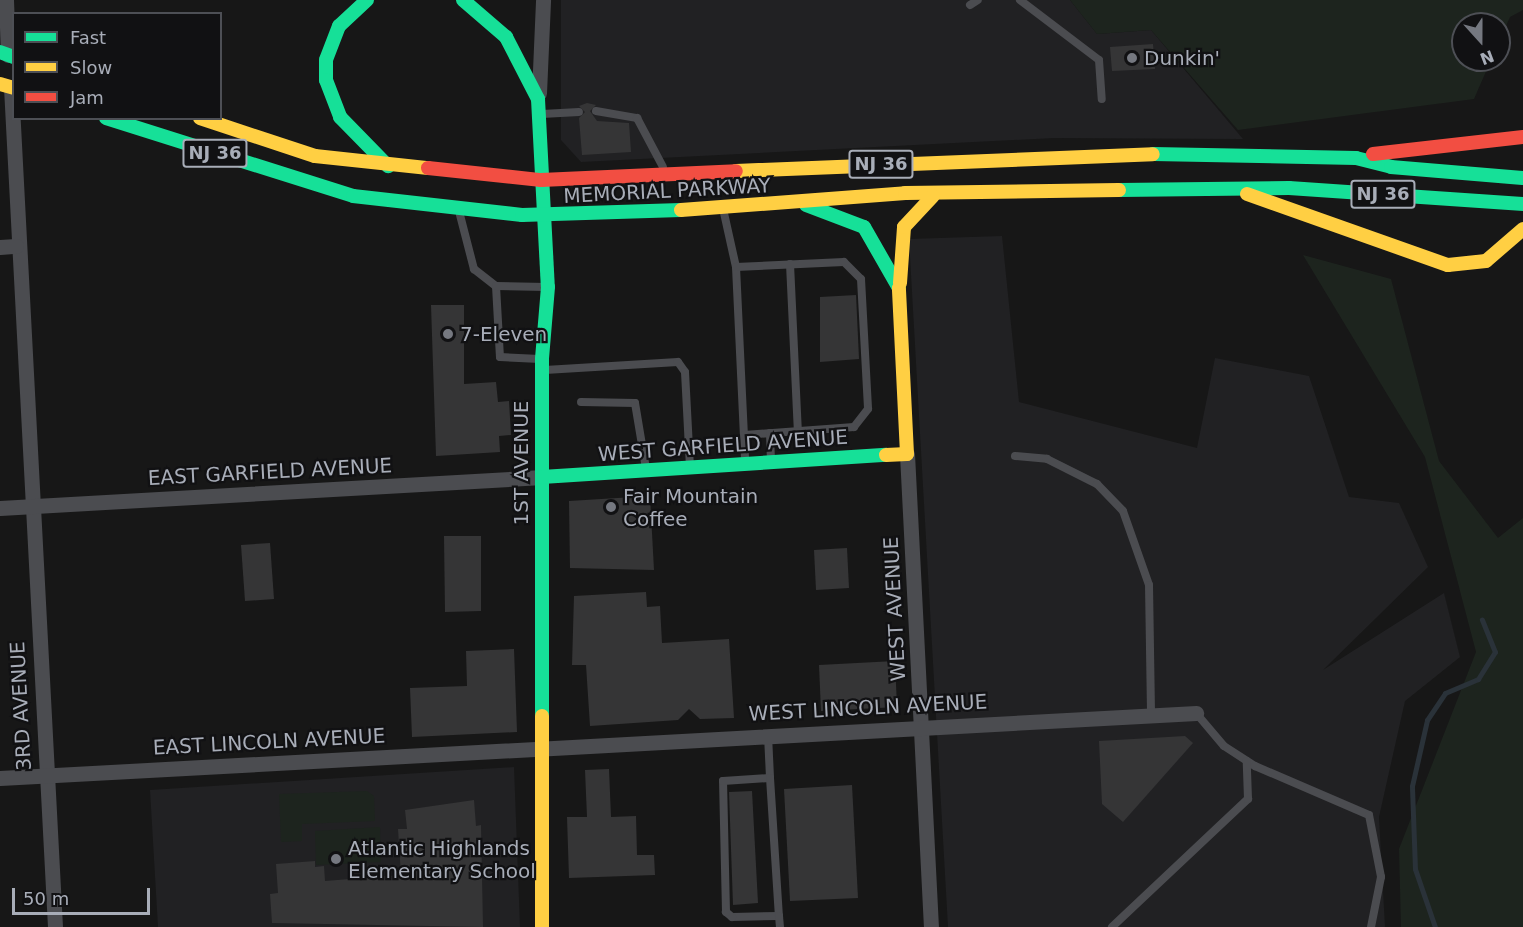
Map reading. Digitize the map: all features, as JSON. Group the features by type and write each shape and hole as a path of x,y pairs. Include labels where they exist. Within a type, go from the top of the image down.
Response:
{"main road":[{"path":"367,0 339,26 326,60 326,80 340,117 388,166"},
{"path":"463,0 506,37 538,106"},
{"name":"1ST AVENUE","path":"538,106 548,286 542,365 542,927"},
{"name":"MEMORIAL PARKWAY","path":"112,120 353,196 459,211 545,216 801,204 840,196 933,196 1097,190 1242,192"},
{"name":"MEMORIAL PARKWAY","path":"206,120 315,156 388,166 541,180 1074,154 1220,154 1356,158"},
{"path":"1356,158 1523,137"},
{"name":"NJ 36","path":"1356,158 1391,167 1523,178"},
{"name":"NJ 36","path":"1242,192 1289,188 1523,204"},
{"path":"1242,192 1448,265 1486,261 1523,229"},
{"path":"899,288 904,227 933,196"},
{"path":"801,204 864,227 880,247 899,288"},
{"name":"WEST AVENUE","path":"899,288 907,454"},
{"name":"WEST GARFIELD AVENUE","path":"542,477 907,454"}],"street":[{"path":"6,0 7,55"},
{"name":"1ST AVENUE","path":"538,106 543,0"},
{"name":"3RD AVENUE","path":"8,86 55,927"},
{"path":"0,247 16,246"},
{"name":"WEST AVENUE","path":"907,454 923,726 931,927"},
{"name":"EAST GARFIELD AVENUE","path":"0,508 542,477"},
{"name":"WEST LINCOLN AVENUE","path":"541,748 1151,712 1196,713"},
{"name":"EAST LINCOLN AVENUE","path":"0,778 541,748"}],"lane":[{"path":"1020,0 1099,60 1102,99"},
{"path":"538,106 579,112"},
{"path":"596,111 637,118 666,174"},
{"path":"723,209 736,267 745,465"},
{"path":"459,211 474,269 496,286 548,286"},
{"path":"736,267 844,262 861,279 868,409 854,427 744,435"},
{"path":"790,264 798,431"},
{"path":"496,286 500,357 542,365 678,362 685,372 690,468"},
{"path":"581,402 636,403 646,471"},
{"path":"770,433 771,463"},
{"path":"1015,456 1047,459 1097,484 1123,511 1149,585 1151,712"},
{"path":"1196,713 1224,746 1247,761 1370,814 1382,876 1371,927"},
{"path":"768,735 780,927"},
{"path":"1112,927 1248,800 1247,761"},
{"path":"770,778 719,784 725,906 732,917 779,916"}],"shaded area":[{"path":"561,0 1070,0 1097,34 1151,30 1243,139 1054,138 581,162 561,140"},
{"path":"1070,0 1523,0 1523,10 1511,16 1511,12 1451,12 1451,72 1486,72 1474,99 1238,130 1151,30 1097,34"},
{"path":"1002,236 1019,402 1197,448 1215,358 1309,376 1349,497 1399,503 1428,567 1323,670 1444,593 1460,657 1405,701 1379,817 1385,927 948,927 909,239"},
{"path":"1303,255 1391,279 1439,461 1498,538 1523,518 1523,927 1401,927 1399,849 1476,652 1425,457"},
{"name":"Atlantic Highlands Elementary School","path":"514,767 520,927 158,927 150,790"},
{"path":"367,791 374,796 375,821 302,824 302,841 281,842 279,794"},
{"path":"380,827 381,862 316,865 315,831"}],"building":[{"name":"Dunkin'","path":"1153,44 1155,69 1112,71 1110,47"},
{"path":"587,103 596,105 590,111 597,121 629,123 631,152 582,155 579,118 585,112 579,106"},
{"path":"856,295 859,359 820,362 820,297"},
{"path":"431,305 464,305 464,384 496,382 498,402 509,401 511,435 499,436 500,452 436,456"},
{"path":"650,496 654,570 570,568 569,501"},
{"path":"444,536 481,536 481,611 445,612"},
{"path":"270,543 274,599 245,601 241,545"},
{"path":"847,548 849,588 816,590 814,550"},
{"path":"646,592 647,607 660,606 662,643 729,639 734,718 700,719 689,709 678,720 590,726 586,665 572,665 574,596"},
{"path":"514,649 517,732 412,737 410,688 467,686 466,651"},
{"path":"895,661 897,707 821,711 819,665"},
{"path":"1185,736 1193,743 1123,822 1102,804 1099,741"},
{"path":"609,769 611,817 636,816 637,855 654,855 655,875 569,878 567,817 587,817 585,770"},
{"path":"852,785 858,898 790,901 784,789"},
{"path":"752,791 758,903 733,905 729,792"},
{"path":"474,800 476,826 481,825 483,927 272,923 270,894 278,893 276,864 315,861 315,867 324,866 325,881 401,875 398,829 407,829 405,810"}],"waterway":[{"path":"1435,927 1415,869 1412,786 1427,720 1445,693 1478,679 1495,652 1482,619"}],"traffic: fast":[{"path":"367,0 339,26 326,60 326,80 340,117 388,166"},
{"path":"463,0 506,37 538,99"},
{"path":"0,52 12,56"},
{"path":"538,99 548,287 542,359 542,716"},
{"path":"112,120 353,196 522,215 681,210"},
{"path":"1153,154 1356,158 1391,167 1523,178"},
{"path":"1119,190 1289,188 1523,204"},
{"path":"806,205 864,227 899,288"},
{"path":"542,477 886,455"}],"traffic: slow":[{"path":"0,84 12,87"},
{"path":"206,120 315,156 428,168"},
{"path":"736,171 1153,154"},
{"path":"681,210 905,193 1119,190"},
{"path":"1247,194 1448,265 1486,261 1523,229"},
{"path":"900,283 904,227 933,196"},
{"path":"886,455 907,454 899,288"},
{"path":"542,716 542,927"}],"traffic: jam":[{"path":"1373,154 1523,137"},
{"path":"428,168 541,180 736,171"}],"place":[{"name":"Dunkin'","path":"1132,58"},
{"name":"7-Eleven","path":"448,334"},
{"name":"Fair Mountain Coffee","path":"611,507"},
{"name":"Atlantic Highlands Elementary School","path":"336,859"}]}
